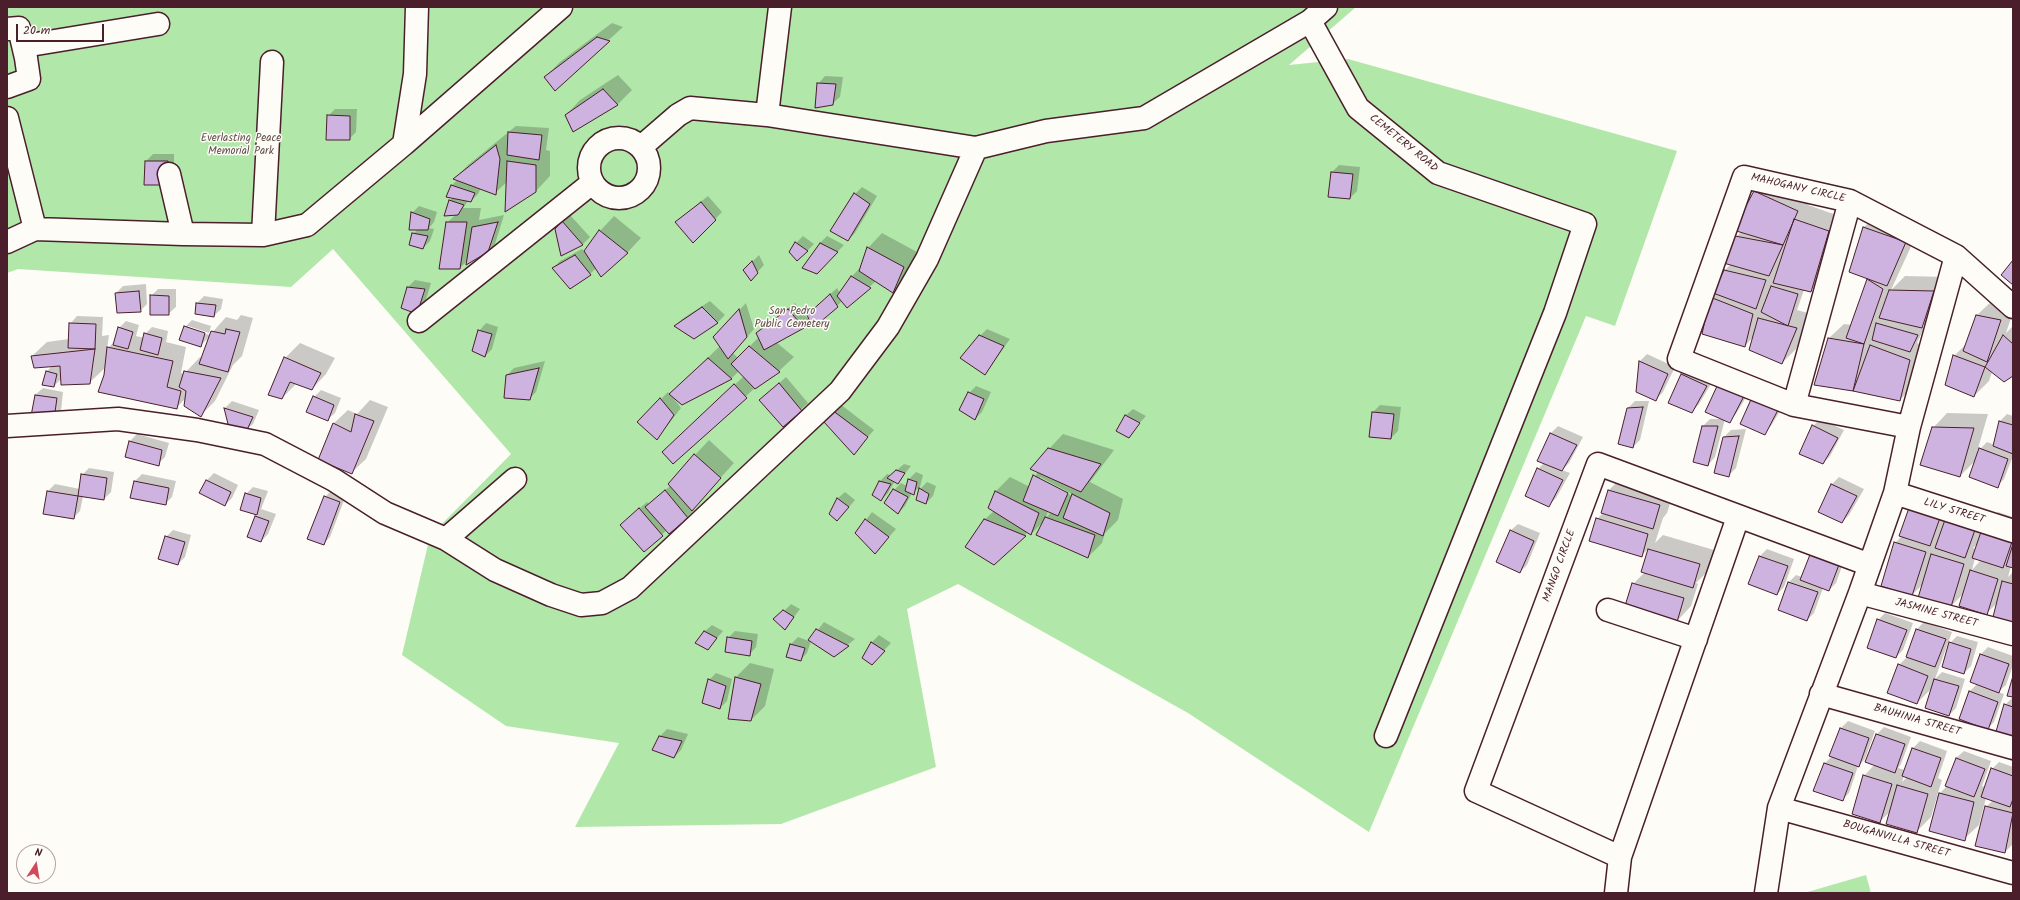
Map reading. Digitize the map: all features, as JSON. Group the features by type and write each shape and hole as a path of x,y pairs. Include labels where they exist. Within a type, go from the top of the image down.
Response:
{"street":[{"path":"404,144 415,74 417,7"},
{"path":"7,242 35,229 263,235 307,225 404,144 561,7"},
{"path":"767,116 780,7"},
{"path":"641,147 678,115 690,108 767,116 976,148 1046,131 1144,118 1318,14"},
{"name":"CEMETERY ROAD","path":"1318,14 1358,108 1438,173 1585,224 1555,313 1386,736"},
{"path":"24,46 158,24"},
{"path":"7,29 19,28 24,46 29,79 7,87"},
{"path":"263,235 272,62"},
{"path":"7,118 35,229"},
{"path":"614,137 624,138 641,147 648,160 648,175 644,184 637,192 628,196 613,197 599,191 592,183 588,164 597,147 604,141 614,137"},
{"path":"7,426 118,419 197,430 266,444 334,480 385,513 446,539 495,570 551,595 581,605 602,603 630,588 840,391 888,327 926,259 976,148"},
{"path":"169,174 182,234"},
{"name":"MAHOGANY CIRCLE","path":"1794,405 1679,359 1744,177 1850,201 1956,256 2013,307"},
{"path":"419,321 592,183"},
{"path":"1850,201 1794,405 1909,427"},
{"path":"1766,893 1779,808 1860,593 1895,493 1909,427 1956,256"},
{"name":"MANGO CIRCLE","path":"1620,858 1476,791 1598,464 1870,565"},
{"path":"446,539 515,480"},
{"name":"LILY STREET","path":"1895,493 2013,531"},
{"path":"1616,893 1620,858 1738,517"},
{"name":"JASMINE STREET","path":"1860,593 2013,634"},
{"path":"1608,610 1696,639"},
{"name":"BAUHINIA STREET","path":"1821,694 2013,748"},
{"name":"BOUGANVILLA STREET","path":"1779,808 2013,873"}],"green space":[{"name":"San Pedro Public Cemetery","path":"7,7 1356,7 1289,65 1348,59 1677,151 1615,326 1586,316 1369,832 1188,713 958,584 907,609 936,767 781,824 575,827 619,743 506,726 402,655 430,536 511,454 333,249 291,287 18,269 7,273"},
{"path":"1866,875 1871,893 1804,893"}],"building":[{"path":"597,37 610,41 555,91 544,77"},
{"path":"817,83 836,84 833,105 815,108"},
{"path":"603,89 618,105 573,132 565,115"},
{"path":"327,115 350,116 350,140 326,140"},
{"path":"508,132 542,135 539,160 507,155"},
{"path":"496,145 500,159 496,195 453,179"},
{"path":"145,161 168,161 167,185 144,185"},
{"path":"507,161 536,165 536,192 505,212"},
{"path":"1331,172 1353,174 1350,199 1328,197"},
{"path":"451,185 475,193 471,202 446,197"},
{"path":"1754,191 1798,211 1783,245 1733,230"},
{"path":"854,193 870,204 848,241 830,231"},
{"path":"449,200 464,205 458,215 444,216"},
{"path":"701,202 716,220 693,243 675,222"},
{"path":"411,212 430,219 428,230 409,230"},
{"path":"1794,219 1829,231 1811,292 1773,283"},
{"path":"562,221 583,245 561,256 555,229"},
{"path":"446,222 467,222 460,269 439,269"},
{"path":"498,222 488,252 466,265 472,227"},
{"path":"1863,227 1906,242 1887,286 1849,272"},
{"path":"599,230 628,253 601,277 584,251"},
{"path":"412,233 428,236 423,249 409,245"},
{"path":"1735,236 1783,245 1769,276 1720,262"},
{"path":"795,242 808,251 797,261 789,252"},
{"path":"820,243 838,252 817,274 802,268"},
{"path":"867,247 904,267 893,293 859,271"},
{"path":"575,255 591,275 570,289 552,268"},
{"path":"2013,260 2013,285 2001,275"},
{"path":"752,261 758,273 751,281 743,270"},
{"path":"1724,270 1766,280 1756,309 1713,293"},
{"path":"851,276 871,288 847,308 837,296"},
{"path":"1867,279 1883,289 1864,344 1846,338"},
{"path":"1771,286 1798,294 1788,326 1761,312"},
{"path":"407,287 425,289 417,314 401,308"},
{"path":"1889,290 1934,291 1922,328 1879,318"},
{"path":"139,291 141,312 117,313 115,293"},
{"path":"830,294 838,307 813,328 807,315"},
{"path":"150,295 169,296 169,315 150,315"},
{"path":"1710,297 1753,314 1745,347 1702,334"},
{"path":"196,303 216,305 214,317 195,314"},
{"path":"702,307 718,323 694,339 674,326"},
{"path":"739,309 747,337 728,359 713,337"},
{"path":"788,309 804,328 764,350 756,333"},
{"path":"1976,315 2001,320 1987,362 1963,351"},
{"path":"1758,318 1797,328 1782,364 1749,350"},
{"path":"69,323 96,324 95,349 68,348"},
{"path":"1876,323 1918,335 1910,352 1872,340"},
{"path":"184,326 205,333 201,347 179,340"},
{"path":"118,327 133,332 128,349 113,345"},
{"path":"226,329 240,332 228,372 199,364 211,331 225,334"},
{"path":"478,330 492,334 485,357 472,351"},
{"path":"144,333 162,338 158,355 140,350"},
{"path":"979,335 1004,346 985,375 960,358"},
{"path":"2003,335 2013,344 2013,376 2004,382 1985,367"},
{"path":"1828,338 1864,344 1853,391 1814,385"},
{"path":"1870,345 1910,360 1900,401 1853,391"},
{"path":"749,346 780,372 755,389 731,364"},
{"path":"107,347 173,361 167,387 181,391 177,409 98,392 104,375"},
{"path":"95,349 90,384 61,385 60,366 34,368 31,356"},
{"path":"1953,355 1985,367 1974,397 1945,385"},
{"path":"284,357 321,373 312,390 290,382 282,399 268,395"},
{"path":"708,358 732,379 682,405 669,394"},
{"path":"1639,361 1668,374 1656,401 1636,392"},
{"path":"539,368 530,400 504,398 506,375"},
{"path":"46,371 57,374 54,387 42,385"},
{"path":"184,371 221,378 201,417 184,406 186,391 179,387"},
{"path":"1681,374 1707,386 1692,413 1668,403"},
{"path":"779,383 802,411 783,427 759,400"},
{"path":"734,384 747,398 673,464 662,452"},
{"path":"1718,384 1744,396 1730,423 1705,412"},
{"path":"968,392 984,399 975,420 959,410"},
{"path":"35,395 57,398 54,419 31,416"},
{"path":"1753,395 1779,408 1765,435 1740,424"},
{"path":"313,396 334,405 328,421 306,412"},
{"path":"660,398 674,415 657,440 637,422"},
{"path":"1643,407 1633,448 1618,444 1627,408"},
{"path":"224,408 253,417 246,432 231,436"},
{"path":"832,410 868,437 854,455 824,422"},
{"path":"1372,412 1394,414 1391,439 1369,437"},
{"path":"355,414 374,421 352,474 318,460 333,423 351,432"},
{"path":"1125,415 1140,423 1129,438 1116,431"},
{"path":"1999,421 2013,425 2013,454 1993,446"},
{"path":"1812,425 1838,438 1823,464 1799,454"},
{"path":"1702,426 1718,426 1708,466 1693,462"},
{"path":"1932,427 1974,428 1960,477 1920,465"},
{"path":"1550,433 1577,445 1562,471 1537,461"},
{"path":"1739,436 1729,477 1714,473 1723,437"},
{"path":"129,441 162,450 159,466 125,457"},
{"path":"1048,448 1101,464 1081,492 1030,469"},
{"path":"1979,448 2008,459 1998,488 1969,477"},
{"path":"694,454 721,478 692,511 668,484"},
{"path":"1537,468 1563,480 1549,507 1525,496"},
{"path":"896,470 905,473 898,484 887,478"},
{"path":"81,474 107,478 104,500 78,496"},
{"path":"1033,475 1068,493 1058,516 1023,501"},
{"path":"908,479 917,482 914,495 905,491"},
{"path":"206,480 231,492 225,506 199,493"},
{"path":"134,481 169,488 166,505 130,498"},
{"path":"879,481 891,484 881,501 872,495"},
{"path":"1831,484 1857,496 1842,523 1818,512"},
{"path":"919,488 929,494 926,504 916,500"},
{"path":"893,489 908,497 898,514 884,503"},
{"path":"665,490 688,518 669,534 645,507"},
{"path":"1608,490 1660,505 1653,529 1601,513"},
{"path":"47,491 78,496 74,519 43,514"},
{"path":"995,491 1039,513 1031,535 988,508"},
{"path":"245,493 261,498 257,515 240,510"},
{"path":"1072,494 1110,513 1103,536 1063,518"},
{"path":"324,496 340,502 324,545 307,539"},
{"path":"837,498 849,507 837,521 829,514"},
{"path":"1910,505 1941,515 1930,546 1899,536"},
{"path":"639,508 663,536 644,552 620,525"},
{"path":"255,516 269,521 261,542 247,537"},
{"path":"1045,517 1095,535 1088,558 1036,535"},
{"path":"1946,517 1976,527 1965,558 1935,548"},
{"path":"1596,518 1648,534 1642,557 1589,541"},
{"path":"865,519 889,537 875,554 855,533"},
{"path":"984,519 1026,536 994,565 965,547"},
{"path":"1983,526 2013,539 2003,568 1972,558"},
{"path":"1510,530 1534,541 1520,573 1496,562"},
{"path":"165,536 185,542 178,565 158,559"},
{"path":"1894,542 1926,552 1912,596 1881,586"},
{"path":"2013,544 2013,568 2006,566"},
{"path":"1648,549 1700,564 1693,588 1641,572"},
{"path":"1811,552 1840,562 1829,591 1800,580"},
{"path":"1931,554 1964,564 1951,607 1918,598"},
{"path":"1759,556 1788,566 1777,595 1748,584"},
{"path":"1970,570 1998,579 1987,615 1959,606"},
{"path":"2002,581 2013,584 2013,623 1993,617"},
{"path":"1788,582 1818,592 1807,621 1778,610"},
{"path":"1632,583 1684,598 1677,622 1625,606"},
{"path":"783,610 794,617 785,630 773,619"},
{"path":"1877,619 1907,630 1896,658 1867,648"},
{"path":"816,629 849,646 834,657 808,640"},
{"path":"1916,629 1946,639 1935,667 1906,657"},
{"path":"704,631 717,638 708,650 695,643"},
{"path":"727,637 752,641 750,656 725,652"},
{"path":"871,642 885,651 872,665 862,658"},
{"path":"1949,642 1971,649 1964,674 1942,667"},
{"path":"790,644 805,648 801,661 786,657"},
{"path":"1980,654 2009,664 1999,693 1970,682"},
{"path":"1898,664 1928,676 1917,704 1887,693"},
{"path":"2013,676 2013,697 2007,696"},
{"path":"735,677 761,684 751,721 728,719"},
{"path":"708,679 726,686 720,709 702,703"},
{"path":"1934,679 1959,686 1949,716 1925,708"},
{"path":"1969,691 1998,702 1988,730 1959,719"},
{"path":"2004,704 2013,707 2013,741 1995,735"},
{"path":"1840,728 1869,738 1859,767 1829,756"},
{"path":"1876,734 1905,744 1895,773 1865,762"},
{"path":"659,736 682,741 674,758 652,750"},
{"path":"1912,748 1941,758 1931,787 1902,776"},
{"path":"1956,758 1985,769 1974,797 1945,786"},
{"path":"1824,763 1853,773 1843,801 1813,791"},
{"path":"1991,768 2013,776 2013,799 2010,807 1981,797"},
{"path":"1863,775 1892,784 1880,823 1852,814"},
{"path":"1897,785 1928,794 1917,833 1886,824"},
{"path":"1939,793 1974,802 1965,841 1929,831"},
{"path":"1985,806 2013,813 2005,853 1975,846"}],"park label":[{"name":"Everlasting Peace Memorial Park","path":"241,145"}]}
